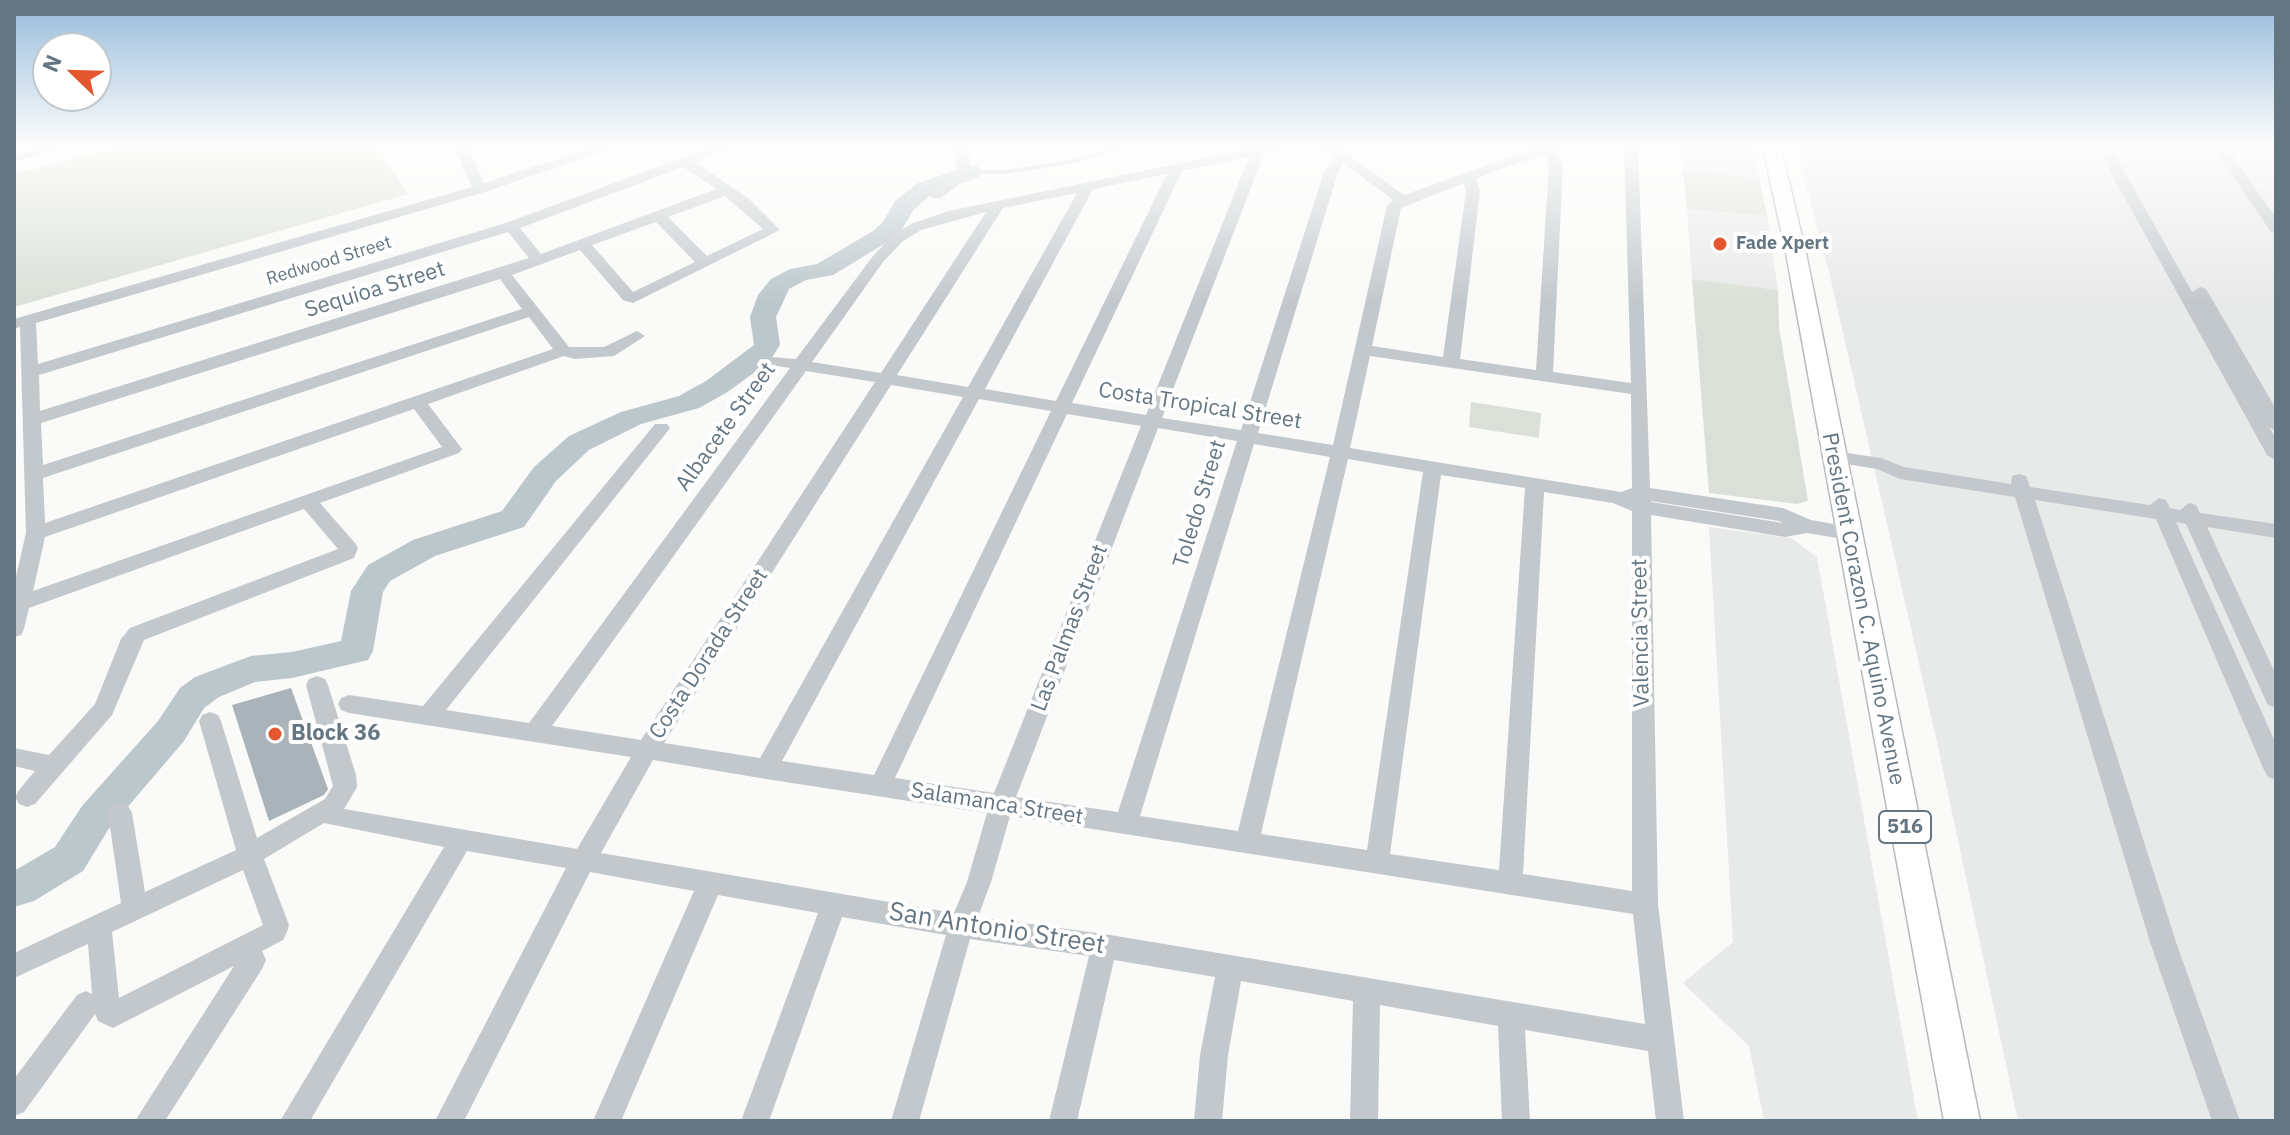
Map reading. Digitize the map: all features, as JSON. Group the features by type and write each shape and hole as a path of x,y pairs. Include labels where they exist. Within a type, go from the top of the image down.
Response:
{"main road":[{"name":"President Corazon C. Aquino Avenue","path":"1783,197 1962,1121"}],"street":[{"path":"14,629 23,602 36,533 29,372 21,322 453,197"},
{"name":"Redwood Street","path":"29,372 511,226 592,197"},
{"name":"Sequioa Street","path":"31,420 503,273 710,197"},
{"path":"584,245 633,298 773,230 737,197"},
{"name":"Albacete Street","path":"534,733 878,259 898,238 934,220 1040,197"},
{"path":"766,769 1082,197"},
{"path":"880,786 1162,197"},
{"name":"Las Palmas Street","path":"905,1121 961,926 979,882 1001,805 1241,197"},
{"name":"Toledo Street","path":"1126,824 1245,437 1323,197"},
{"path":"1398,197 1402,200"},
{"path":"1247,843 1340,453 1393,209 1402,200 1412,197"},
{"path":"1451,363 1472,197"},
{"path":"1544,376 1554,197"},
{"name":"Valencia Street","path":"1633,197 1640,390 1645,904 1670,1121"},
{"path":"2132,197 2276,455"},
{"path":"2145,197 2276,424"},
{"path":"2254,197 2276,229"},
{"name":"Costa Dorada Street","path":"449,1121 584,859 647,750 998,205"},
{"path":"659,216 704,262"},
{"path":"511,226 539,261"},
{"path":"503,273 563,351"},
{"path":"33,475 532,311"},
{"path":"36,533 563,351 575,354 608,352 637,336"},
{"path":"1362,350 1640,390"},
{"name":"Costa Tropical Street","path":"776,361 1617,497 1783,515 1807,526 1849,533"},
{"path":"23,602 453,449 417,401"},
{"path":"428,716 661,428"},
{"path":"1834,457 1881,464 1900,473 2021,486 2160,507 2276,531"},
{"path":"1377,863 1433,468"},
{"path":"1510,884 1535,484"},
{"path":"2021,486 2163,942 2226,1121"},
{"path":"27,797 104,709 132,639 137,634 347,553 348,548 307,500"},
{"path":"2160,507 2276,770"},
{"path":"2190,512 2276,519"},
{"path":"2190,512 2276,699"},
{"path":"14,966 250,855 333,806 345,787 317,685"},
{"name":"Salamanca Street","path":"349,704 1645,904"},
{"path":"99,927 107,1012 113,1015 274,932 276,925 250,855 210,721"},
{"path":"14,757 54,766"},
{"path":"120,813 135,910"},
{"name":"San Antonio Street","path":"333,817 961,926 1104,946 1660,1040"},
{"path":"294,1121 462,838"},
{"path":"607,1121 711,881"},
{"path":"755,1121 835,902"},
{"path":"1063,1121 1104,946"},
{"path":"149,1121 253,960"},
{"path":"1208,1121 1214,1055 1230,967"},
{"path":"1364,1121 1367,992"},
{"path":"14,1102 86,1004"},
{"path":"1511,1015 1516,1121"}],"shaded area":[{"path":"14,197 398,197 14,307"},
{"path":"1686,197 1763,197 1767,216 1687,209"},
{"path":"1809,197 2276,197 2276,1121 2018,1121 1937,742"},
{"path":"1687,209 1767,216 1778,290 1692,279"},
{"path":"1692,279 1778,290 1779,327 1808,501 1797,504 1709,493"},
{"path":"1471,402 1541,413 1539,438 1469,427"},
{"path":"1709,527 1791,538 1817,557 1918,1121 1764,1121 1749,1046 1683,983 1733,942"}],"building":[{"name":"Block 36","path":"291,688 328,789 324,795 269,821 232,705"}],"waterway":[{"path":"14,889 69,859 95,818 171,731 192,698 207,687 251,669 292,665 356,651 367,591 379,573 424,548 513,519 545,474 579,443 631,418 689,402 716,387 760,356 767,345 763,317 771,295 780,284 799,274 824,270 881,236 893,226 904,205 914,197"}],"place":[{"name":"Fade Xpert","path":"1720,244"},
{"name":"Block 36","path":"275,734"}]}
